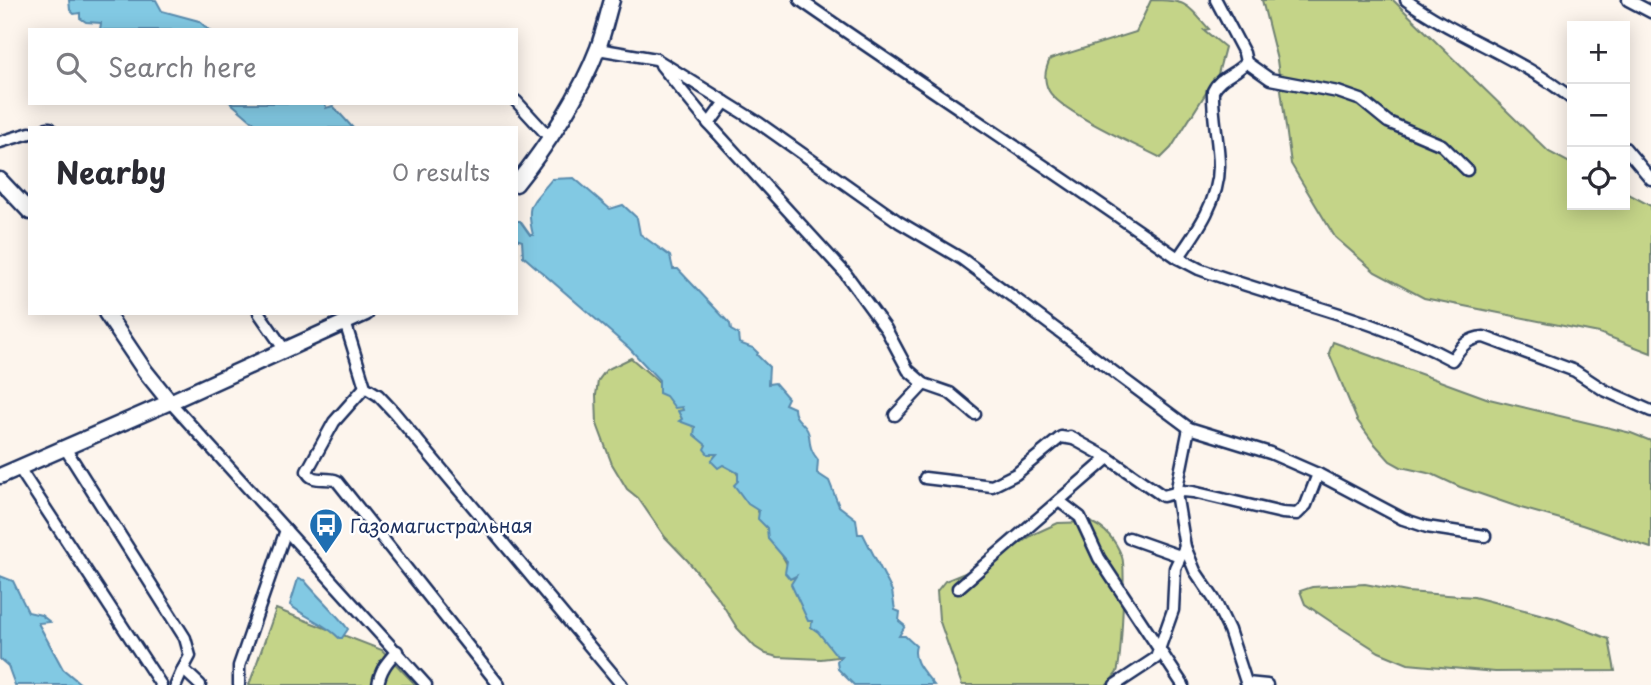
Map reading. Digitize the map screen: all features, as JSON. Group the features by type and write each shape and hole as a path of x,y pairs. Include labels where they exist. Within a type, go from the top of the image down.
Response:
{"street":[{"path":"518,181 550,138 598,49 612,0"},
{"path":"800,0 1178,258 1223,278 1374,326 1452,360 1472,337 1484,337 1575,371 1604,390 1651,411"},
{"path":"1216,0 1246,62 1270,79 1338,92 1361,100 1388,122 1443,145 1467,170"},
{"path":"1406,0 1451,30 1503,55 1567,96"},
{"path":"1628,0 1651,12"},
{"path":"598,49 656,59 725,102 899,222 962,259 1189,428 1270,453 1318,474 1403,519 1427,527 1485,536"},
{"path":"656,59 709,124 845,273 886,329 908,370 924,384 950,393 975,414"},
{"path":"1178,258 1213,203 1218,184 1213,91 1217,83 1246,62"},
{"path":"709,124 725,102"},
{"path":"518,103 550,138"},
{"path":"0,142 28,134"},
{"path":"1630,154 1651,179"},
{"path":"0,180 28,210"},
{"path":"107,315 145,371 170,402 426,685"},
{"path":"260,315 284,349"},
{"path":"0,476 361,315"},
{"path":"345,322 365,387 378,395 393,411 622,685"},
{"path":"895,415 924,384"},
{"path":"365,387 334,422 307,471 309,476 337,481 499,685"},
{"path":"1189,428 1176,492 1182,551 1214,599 1229,630 1247,684 1267,685"},
{"path":"925,478 992,486 1016,474 1061,437 1072,438 1108,458 1163,496 1176,492 1193,492 1282,513 1297,514 1306,505 1318,474"},
{"path":"65,447 185,638 190,656 176,685"},
{"path":"958,588 1108,458"},
{"path":"19,468 161,685"},
{"path":"1059,501 1080,517 1099,558 1183,685"},
{"path":"239,685 239,666 286,530"},
{"path":"1129,538 1182,551"},
{"path":"1115,685 1156,658 1174,610 1175,568 1182,551"},
{"path":"378,685 385,664 397,651"},
{"path":"183,669 201,685"}],"green space":[{"path":"1151,0 1179,2 1184,5 1209,29 1204,30 1225,47 1218,74 1171,148 1161,158 1100,128 1068,108 1049,91 1045,79 1050,59 1136,32"},
{"path":"1262,0 1393,0 1549,152 1567,161 1567,210 1630,210 1630,195 1651,206 1651,353 1599,333 1424,298 1375,272 1335,237 1291,164 1277,60"},
{"path":"1333,342 1489,399 1631,433 1651,441 1651,548 1521,508 1390,461 1357,420 1329,353"},
{"path":"631,358 712,428 838,657 778,657 755,647 737,628 719,599 688,561 665,537 638,498 627,489 612,464 597,424 596,395 598,381 606,370"},
{"path":"1090,522 1109,536 1122,557 1119,665 1114,677 1107,685 962,685 939,619 937,591 945,581 992,562 1034,534 1058,523"},
{"path":"1365,584 1407,592 1474,597 1555,618 1609,639 1615,671 1495,672 1408,664 1379,652 1333,623 1305,604 1300,591 1312,587"},
{"path":"276,609 382,650 416,685 249,685"}],"water":[{"path":"69,0 156,0 162,11 199,21 207,28 100,28 101,23 86,22 80,18 80,13 74,14 70,10"},
{"path":"233,105 333,106 351,126 258,126"},
{"path":"574,178 610,209 623,205 637,218 640,234 670,256 673,269 678,269 730,324 731,330 738,334 739,343 753,348 769,367 768,384 775,383 788,398 785,404 794,408 796,417 806,428 812,450 818,460 817,473 829,481 839,506 856,519 858,534 863,534 892,591 895,610 900,612 899,621 905,626 899,636 905,636 916,646 917,662 934,685 854,685 838,669 837,661 841,656 837,656 811,627 812,621 808,621 791,584 796,576 790,579 785,573 787,561 768,539 767,528 758,519 759,511 748,504 734,485 738,481 738,473 723,465 718,468 711,461 717,454 708,454 704,449 706,445 694,435 695,427 679,421 682,419 678,411 683,410 682,407 675,408 666,396 659,393 659,380 629,348 523,256 522,241 518,240 518,221 533,235 530,209 552,179"},
{"path":"0,576 13,581 28,612 41,615 50,622 38,623 63,669 82,685 15,685 8,666 0,659"},
{"path":"298,579 304,580 348,629 342,638 290,605"}],"place":[{"name":"Газомагистральная","path":"326,555"}]}
